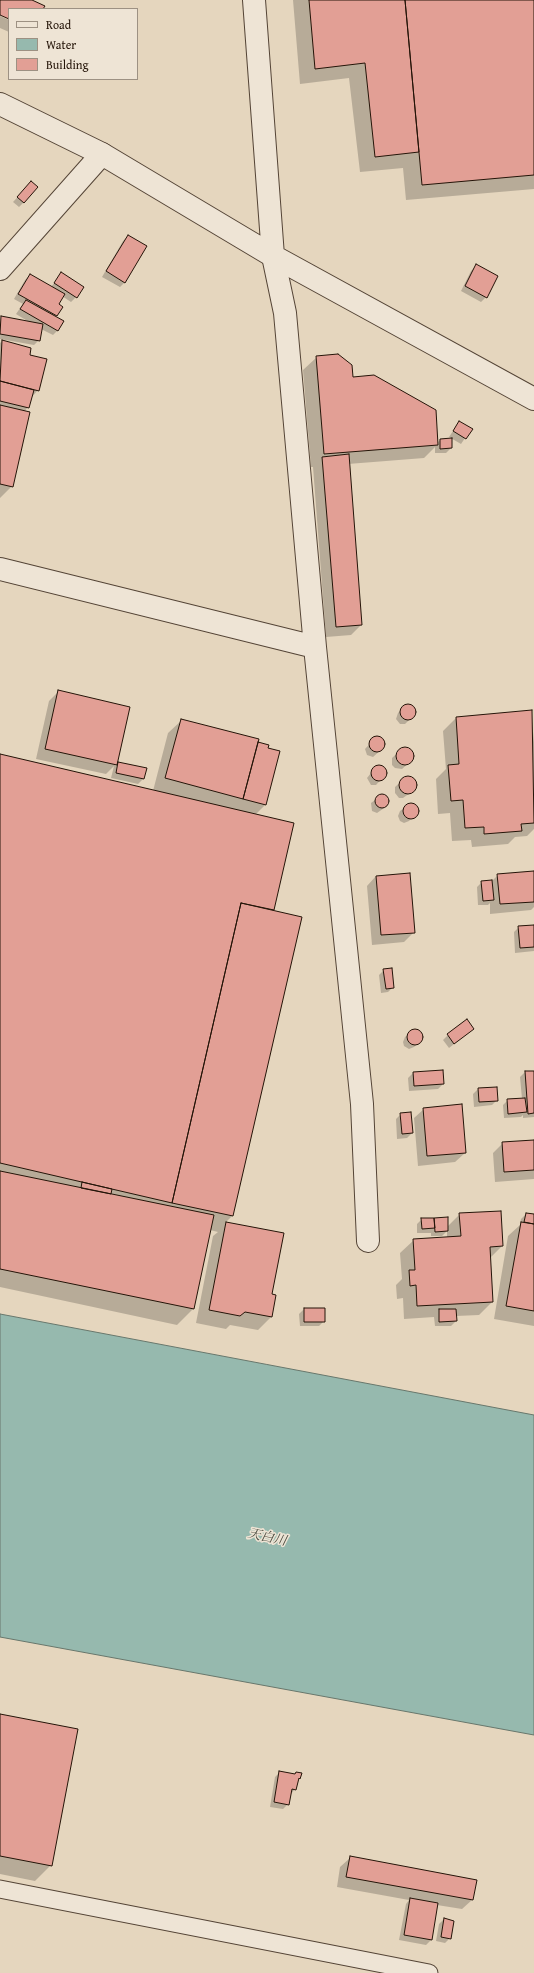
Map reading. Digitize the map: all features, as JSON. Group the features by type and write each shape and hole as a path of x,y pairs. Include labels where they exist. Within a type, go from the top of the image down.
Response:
{"street":[{"path":"254,0 273,256 285,313 315,647 362,1104 368,1241"},
{"path":"0,104 102,154 273,256 534,399"},
{"path":"0,269 102,154"},
{"path":"0,569 315,647"}],"lane":[{"path":"0,1889 429,1973"}],"water":[{"name":"天白川","path":"0,1314 534,1415 534,1735 0,1637"}],"building":[{"path":"0,0 32,0 45,6 44,8 8,8 8,19 0,15"},
{"path":"309,0 405,0 419,152 375,157 365,63 315,69"},
{"path":"405,0 534,0 534,175 422,185"},
{"path":"31,181 38,187 24,203 17,197"},
{"path":"128,235 147,246 125,283 106,271"},
{"path":"476,264 498,276 487,298 465,286"},
{"path":"61,272 84,287 77,298 54,283"},
{"path":"30,274 65,294 59,304 63,307 57,316 18,294"},
{"path":"26,300 64,321 58,331 20,309"},
{"path":"1,316 43,324 40,341 0,334"},
{"path":"2,340 31,348 30,355 47,359 39,391 0,381"},
{"path":"338,354 352,365 353,377 374,375 436,410 438,445 324,454 316,356"},
{"path":"0,381 34,390 29,408 0,401"},
{"path":"0,405 30,412 13,487 0,484"},
{"path":"459,421 473,429 466,439 453,431"},
{"path":"452,438 452,448 440,449 440,439"},
{"path":"349,454 362,625 336,627 322,457"},
{"path":"58,690 130,707 117,765 45,749"},
{"path":"408,704 415,709 416,712 411,719 408,720 401,715 400,712 405,705"},
{"path":"532,710 534,823 521,824 522,831 484,834 484,827 465,828 463,800 451,801 448,765 459,764 456,717"},
{"path":"181,719 259,739 243,799 165,778"},
{"path":"374,736 380,736 385,741 383,750 380,752 374,752 369,747 369,741"},
{"path":"258,742 269,745 268,748 280,751 266,805 243,799"},
{"path":"405,747 411,750 414,756 411,762 405,765 399,762 396,756 399,750"},
{"path":"0,754 294,823 274,910 241,903 172,1203 0,1163"},
{"path":"118,762 147,768 144,779 116,773"},
{"path":"379,765 386,770 387,773 382,780 379,781 372,776 371,773 376,766"},
{"path":"408,776 414,779 417,785 414,791 408,794 402,791 399,785 402,779"},
{"path":"379,794 385,794 389,798 389,804 385,808 379,808 375,804 375,798"},
{"path":"411,803 417,805 419,811 417,817 411,819 405,817 403,811 405,805"},
{"path":"534,871 534,902 500,904 497,874"},
{"path":"410,873 415,933 381,935 376,876"},
{"path":"492,880 494,900 483,901 481,881"},
{"path":"241,903 302,917 233,1216 172,1203"},
{"path":"534,925 534,947 520,948 518,926"},
{"path":"392,968 394,988 386,989 383,969"},
{"path":"467,1019 474,1029 454,1044 447,1034"},
{"path":"415,1029 422,1034 423,1037 418,1044 415,1045 408,1040 407,1037 412,1030"},
{"path":"443,1070 444,1084 414,1086 413,1072"},
{"path":"525,1071 534,1071 534,1113 528,1114"},
{"path":"497,1087 498,1101 479,1102 478,1088"},
{"path":"525,1098 527,1112 508,1114 507,1099"},
{"path":"462,1104 466,1153 427,1156 423,1108"},
{"path":"411,1112 413,1133 402,1134 400,1113"},
{"path":"534,1140 534,1170 504,1172 502,1142"},
{"path":"0,1171 214,1215 194,1309 0,1269"},
{"path":"82,1182 112,1189 111,1194 81,1188"},
{"path":"501,1211 503,1246 490,1247 493,1302 417,1306 416,1285 410,1286 409,1270 415,1270 413,1239 461,1236 459,1213"},
{"path":"526,1213 534,1214 534,1224 524,1222"},
{"path":"448,1217 448,1231 435,1232 434,1218"},
{"path":"421,1218 434,1218 435,1228 422,1229"},
{"path":"226,1222 284,1233 272,1294 276,1295 272,1317 245,1312 240,1316 209,1310"},
{"path":"521,1222 534,1224 534,1311 506,1306"},
{"path":"304,1308 325,1308 325,1322 304,1322"},
{"path":"439,1309 456,1309 457,1321 439,1322"},
{"path":"0,1714 78,1729 52,1866 0,1856"},
{"path":"279,1771 295,1774 296,1772 302,1773 296,1790 292,1789 289,1805 274,1802"},
{"path":"350,1856 477,1880 473,1900 346,1877"},
{"path":"410,1898 438,1903 432,1940 404,1935"},
{"path":"444,1918 454,1921 451,1939 441,1937"}]}
